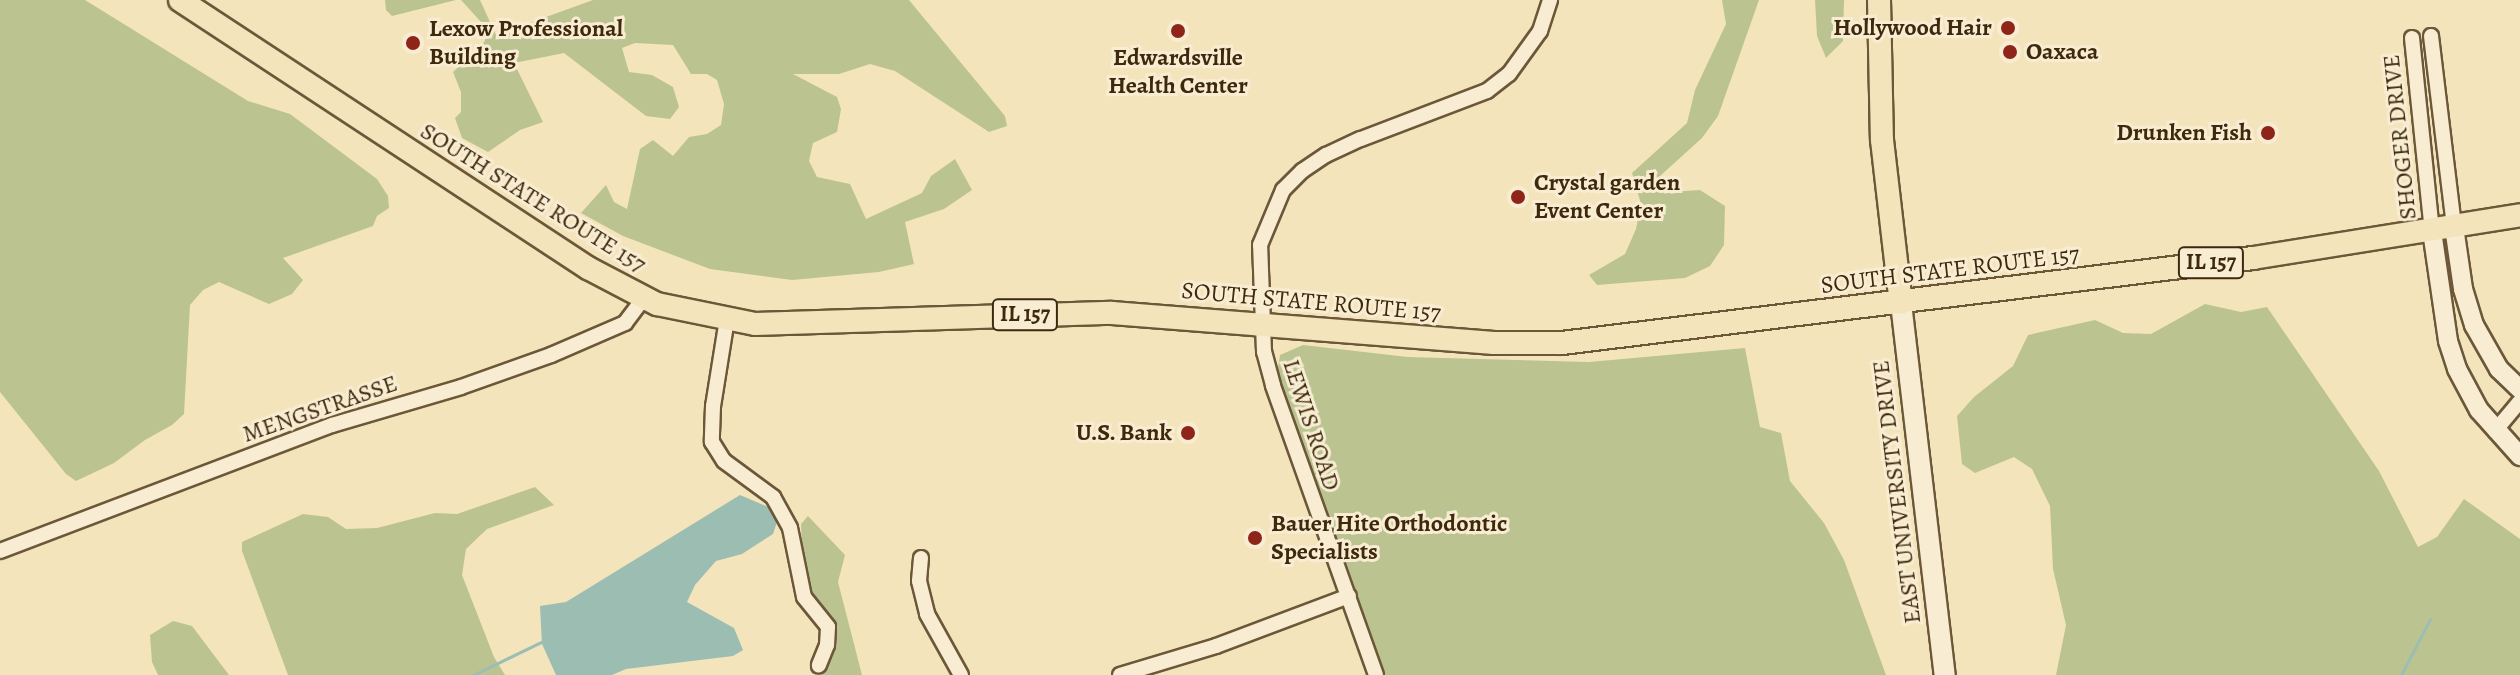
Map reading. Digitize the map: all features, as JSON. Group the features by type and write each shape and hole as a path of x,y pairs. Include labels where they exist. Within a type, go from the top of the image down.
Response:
{"main road":[{"name":"SOUTH STATE ROUTE 157","path":"180,0 546,242 644,298 690,313 755,324 1112,313 1494,343 1562,343 2253,258 2520,215"},
{"path":"1879,0 1882,140 1901,303"},
{"name":"EAST UNIVERSITY DRIVE","path":"1901,303 1945,675"}],"street":[{"name":"LEWIS ROAD","path":"1376,675 1264,352 1260,245 1283,190 1326,155 1487,91 1527,53 1540,31 1550,0"},
{"name":"SHOGER DRIVE","path":"2431,36 2443,229"},
{"name":"SHOGER DRIVE","path":"2412,38 2443,229"},
{"path":"2443,229 2474,325 2499,369 2520,389"},
{"path":"2443,229 2448,341 2468,392 2495,431 2520,456"},
{"name":"MENGSTRASSE","path":"0,551 332,425 461,387 551,355 625,323 644,298"},
{"path":"727,319 713,406 712,442 724,461 773,497 790,528 804,597 828,627 827,645 819,665"},
{"path":"2495,431 2520,401"},
{"path":"921,558 919,581 927,614 961,675"},
{"path":"1120,675 1216,646 1349,596"}],"green space":[{"path":"0,0 85,0 248,101 290,114 377,179 388,196 389,208 377,216 373,226 283,258 303,280 292,294 269,304 219,282 203,290 190,305 184,414 114,463 76,481 66,474 0,392"},
{"path":"385,0 456,0 392,16 386,10"},
{"path":"461,0 480,0 496,35 593,0 909,0 1005,116 1007,126 989,132 895,71 870,64 839,74 793,74 837,97 841,109 837,132 813,143 809,161 817,177 850,184 866,219 922,193 931,176 955,159 972,190 944,209 905,222 914,264 879,272 792,280 710,269 623,236 581,213 606,185 614,202 627,209 640,149 653,140 673,156 689,137 707,134 721,125 724,104 717,80 707,74 691,74 673,45 635,43 622,48 629,72 652,75 673,87 679,107 670,119 646,116 564,53 514,63 543,122 520,130 488,152 462,138 455,118 461,112 461,92 453,72 485,41 481,22"},
{"path":"1722,0 1759,0 1718,116 1702,138 1660,176 1669,192 1700,190 1725,206 1724,245 1710,266 1685,278 1597,285 1589,275 1625,254 1636,229 1641,204 1632,173 1687,123 1695,90 1726,24"},
{"path":"1815,0 1844,0 1843,41 1826,58 1817,36"},
{"path":"2205,304 2241,312 2267,307 2379,471 2418,547 2437,537 2464,499 2520,539 2520,675 2056,675 2066,625 2053,569 2050,506 2032,469 2014,457 1975,473 1962,464 1957,416 1974,397 2013,366 2028,335 2095,320 2123,333 2151,334"},
{"path":"1303,345 1408,357 1589,362 1745,348 1760,427 1781,433 1790,481 1824,523 1844,560 1886,675 1382,675 1277,373 1280,355"},
{"path":"535,487 554,505 487,529 466,549 462,575 494,657 505,675 288,675 242,551 242,542 303,514 328,517 346,529 377,528 435,513 457,514"},
{"path":"808,516 845,555 838,582 862,675 820,675 832,643 804,585 801,524"},
{"path":"173,621 192,626 229,675 158,675 152,662 150,635"}],"water":[{"path":"740,495 773,509 778,519 773,534 742,554 716,561 695,585 687,602 734,628 743,650 733,656 626,669 612,675 556,675 542,644 540,606 566,602"}],"waterway":[{"path":"2401,675 2430,619"},
{"path":"473,675 545,640"}],"place":[{"name":"Hollywood Hair","path":"2008,28"},
{"name":"Edwardsville Health Center","path":"1178,31"},
{"name":"Lexow Professional Building","path":"413,43"},
{"name":"Oaxaca","path":"2010,52"},
{"name":"Drunken Fish","path":"2268,133"},
{"name":"Crystal garden Event Center","path":"1518,197"},
{"name":"U.S. Bank","path":"1188,433"},
{"name":"Bauer Hite Orthodontic Specialists","path":"1255,538"}]}
